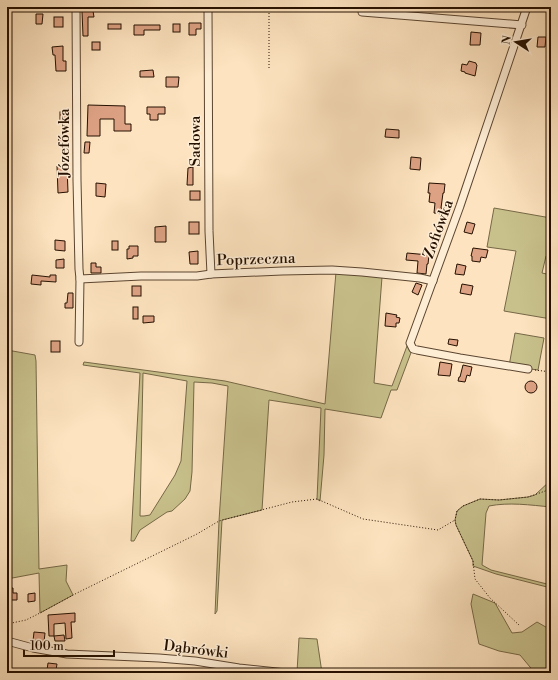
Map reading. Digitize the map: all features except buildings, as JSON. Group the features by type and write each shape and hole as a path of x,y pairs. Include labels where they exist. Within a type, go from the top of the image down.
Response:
{"street":[{"name":"Józefówka","path":"76,7 77,180 80,279 79,342"},
{"name":"Sadowa","path":"208,7 209,215 211,274"},
{"name":"Zofiówka","path":"528,7 460,206 411,341 411,346 417,350 528,369"},
{"path":"362,12 522,25"},
{"name":"Poprzeczna","path":"80,279 332,270 420,278 433,281"},
{"name":"Dąbrówki","path":"7,641 33,648 67,654 195,661 286,673"}],"path":[{"path":"269,7 269,70"},
{"path":"528,369 551,372"},
{"path":"518,625 490,598 475,579 473,561 456,526 455,520 457,511 463,506 480,499 499,500 528,497 551,489"},
{"path":"7,624 26,620 76,593 191,537 219,521 292,502 317,500 363,519 438,530 455,520"}],"shaded area":[{"path":"494,208 551,218 551,257 546,256 542,273 551,275 551,319 504,311 516,251 487,247"},
{"path":"336,272 382,277 374,383 392,386 407,346 412,350 397,390 391,390 381,418 325,409 324,455 320,501 317,499 321,408 269,400 262,510 222,520 217,611 215,614 219,521 228,386 194,382 192,472 190,491 185,499 172,511 167,512 140,530 134,541 131,541 140,373 83,365 84,362 225,381 325,404","holes":["143,373 187,381 181,461 175,475 150,515 140,516"]},
{"path":"515,333 544,338 538,370 509,366"},
{"path":"7,350 35,355 36,361 39,569 67,565 66,581 73,595 40,613 39,573 7,579"},
{"path":"551,480 551,507 512,504 489,506 486,513 482,565 491,570 551,585 551,588 496,574 473,566 473,561 456,525 455,520 457,511 463,506 480,499 499,500 535,495"},
{"path":"473,594 495,603 512,633 522,632 537,622 551,630 551,673 535,673 520,655 499,651 479,644 471,604"},
{"path":"299,638 317,639 322,673 297,672"}]}
